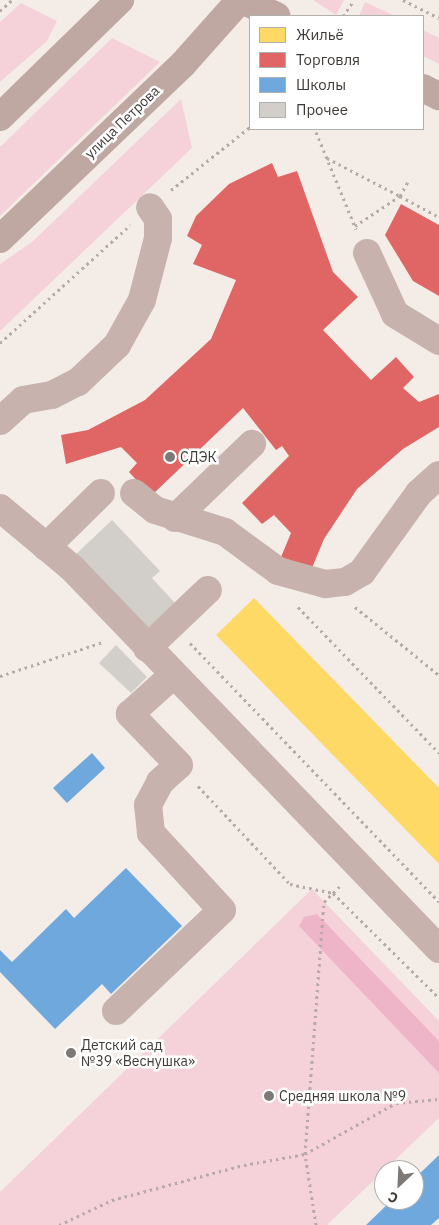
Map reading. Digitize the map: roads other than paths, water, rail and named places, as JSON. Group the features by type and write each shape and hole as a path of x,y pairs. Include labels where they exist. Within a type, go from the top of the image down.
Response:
{"main road":[{"path":"0,118 120,0"},
{"path":"241,0 274,15"},
{"name":"улица Петрова","path":"0,239 183,64 241,0"},
{"path":"424,88 439,96"}],"lane":[{"path":"0,421 23,400 52,395 78,382 117,345 142,300 158,238 158,219 150,207"},
{"path":"367,253 395,314 439,341"},
{"path":"175,518 252,444"},
{"path":"134,493 175,518 226,532 278,570 325,584 345,582 362,572 418,493 439,475"},
{"path":"46,547 101,493"},
{"path":"0,508 46,547 140,640 358,868 439,949"},
{"path":"140,640 172,624 208,590"},
{"path":"116,1010 222,910 151,833 148,805 160,782 178,765 130,714 173,675"}],"place":[{"name":"СДЭК","path":"170,457"},
{"name":"Детский сад №39 «Веснушка»","path":"71,1053"},
{"name":"Средняя школа №9","path":"269,1096"}]}
